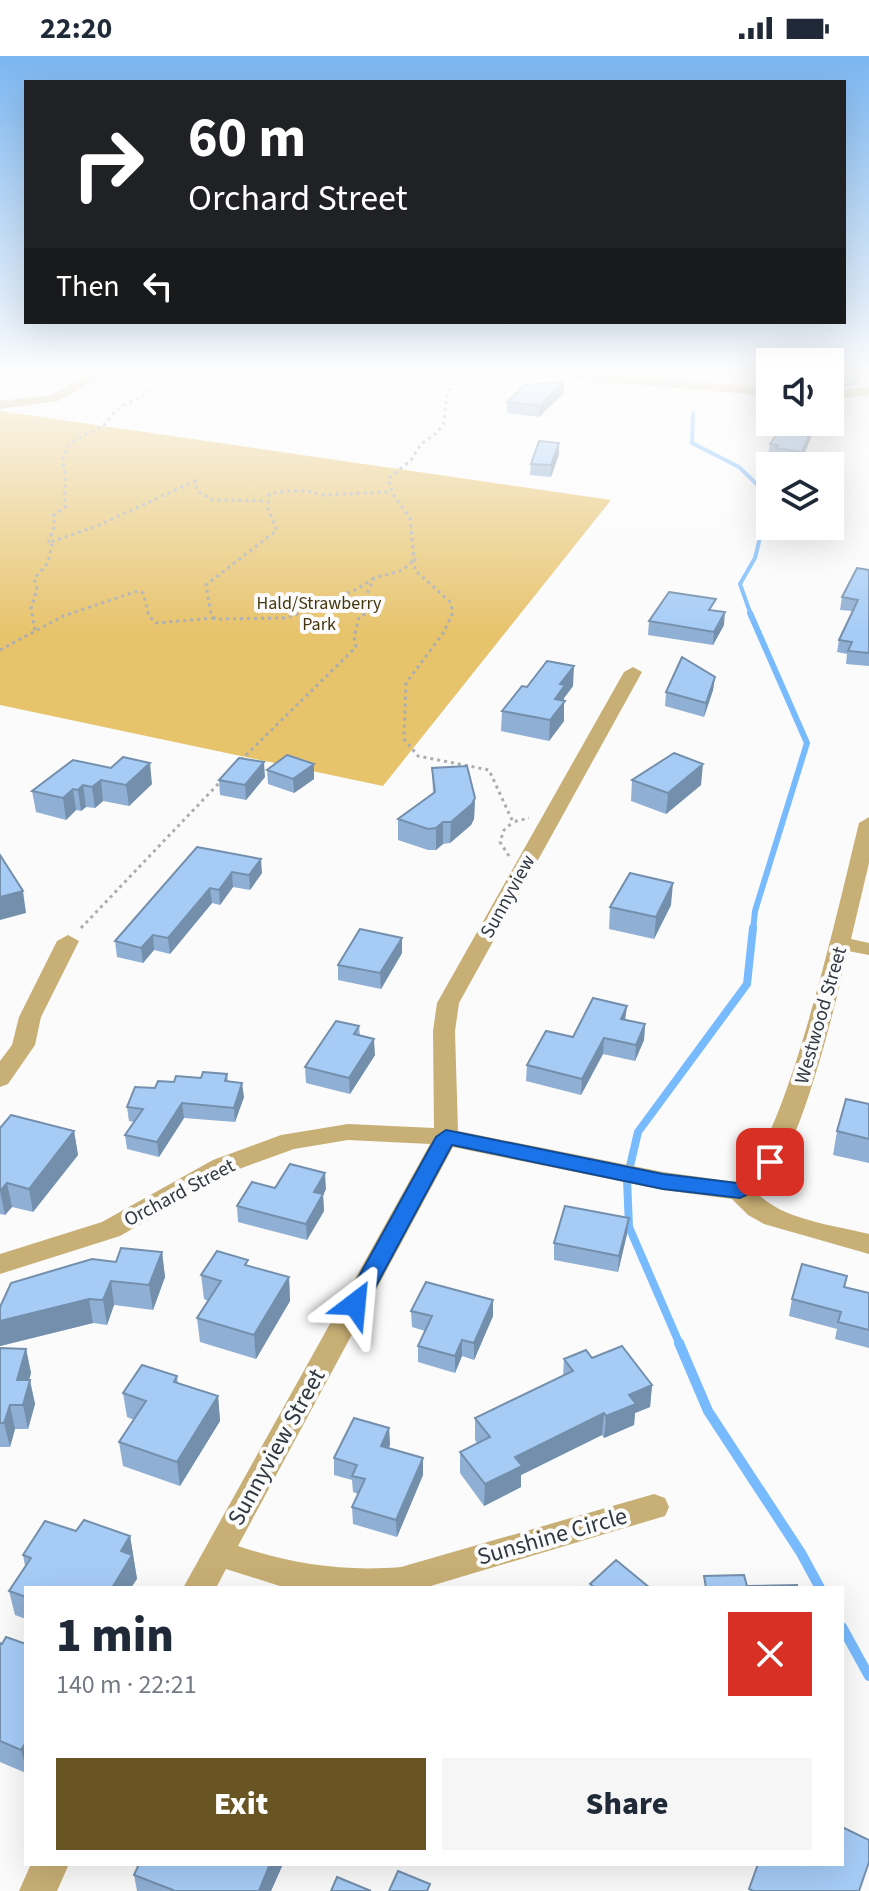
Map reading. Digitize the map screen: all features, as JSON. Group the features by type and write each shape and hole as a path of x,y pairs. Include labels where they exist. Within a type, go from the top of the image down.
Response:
{"street":[{"name":"Sunnyview","path":"446,1137 444,1031 448,1003 633,672"},
{"name":"Westwood Street","path":"740,1191 754,1183 770,1162 811,1055 869,823"},
{"path":"0,1079 23,1045 30,1017 68,941"},
{"path":"841,943 869,949"},
{"name":"Orchard Street","path":"0,1264 111,1229 222,1166 290,1141 348,1132 446,1137 663,1181 740,1191"},
{"name":"Sunnyview Street","path":"200,1586 446,1137"},
{"path":"740,1191 757,1209 773,1217 869,1244"},
{"name":"Sunshine Circle","path":"218,1553 270,1572 344,1585 369,1585 401,1581 654,1507"},
{"path":"37,1891 50,1866"}],"path":[{"path":"50,544 55,525 53,516 66,506 63,493 68,476 62,461"},
{"path":"410,461 388,479 392,497 407,509 416,558 415,570 452,603 453,617 444,633 416,662 405,685 404,739 418,756 489,770 513,822"},
{"path":"50,544 195,481 197,491 213,500 266,501"},
{"path":"214,618 206,585 277,530 266,501 269,494 286,491 308,491 322,495 391,492"},
{"path":"35,630 29,603 37,589 34,579 52,554 54,544 50,544"},
{"path":"0,650 63,616 138,591 143,593 149,616 156,623 214,618 287,618 357,589 374,578 403,570 416,558"},
{"path":"237,764 356,647 354,637 359,617 370,612 366,596 374,578"},
{"path":"68,941 111,898 172,826 229,773"},
{"path":"519,875 500,842 504,830 513,822 551,817"}],"green space":[{"name":"Hald/Strawberry Park","path":"0,461 341,461 611,500 383,786 0,705"}],"building":[{"path":"532,461 553,461 551,465 531,464"},
{"path":"857,568 869,570 869,653 848,651 852,642 839,640 858,600 842,597"},
{"path":"669,592 716,599 709,610 725,612 714,632 649,621"},
{"path":"682,657 715,677 706,703 666,692"},
{"path":"547,661 574,666 560,684 565,685 555,699 565,701 550,720 502,711 522,686 527,687"},
{"path":"674,753 703,764 668,793 632,780"},
{"path":"287,755 314,764 293,779 267,770"},
{"path":"123,757 150,763 126,785 101,780 92,787 83,785 78,790 73,789 63,798 32,791 73,760 111,768"},
{"path":"239,758 264,762 245,785 219,780"},
{"path":"467,766 475,798 451,822 428,829 398,819 435,792 432,768"},
{"path":"197,847 261,859 249,875 232,872 219,890 210,888 168,938 153,935 141,948 115,941"},
{"path":"0,855 23,891 0,897"},
{"path":"630,873 673,883 656,917 610,907"},
{"path":"360,929 402,938 380,973 338,965"},
{"path":"593,998 627,1006 621,1019 645,1024 636,1045 604,1038 582,1079 527,1065 546,1031 573,1037"},
{"path":"336,1021 359,1026 354,1034 374,1039 349,1078 305,1067"},
{"path":"203,1072 227,1074 225,1081 242,1083 234,1108 182,1103 157,1142 125,1135 143,1109 127,1107 135,1087 155,1088 158,1081 174,1082 176,1076 201,1078"},
{"path":"846,1099 869,1104 869,1139 837,1131"},
{"path":"11,1115 74,1131 29,1189 7,1183 0,1191 0,1128"},
{"path":"290,1164 325,1173 314,1192 323,1194 306,1224 237,1206 252,1182 275,1188"},
{"path":"565,1206 629,1218 619,1256 554,1243"},
{"path":"121,1248 162,1252 149,1285 111,1281 103,1300 89,1299 0,1321 0,1307 11,1283 92,1259 116,1262"},
{"path":"217,1251 248,1260 245,1265 289,1277 254,1335 197,1318 221,1281 201,1275"},
{"path":"802,1264 847,1276 844,1287 869,1293 869,1330 838,1322 841,1312 792,1299"},
{"path":"426,1282 493,1300 474,1343 462,1340 455,1356 418,1346 432,1316 411,1311"},
{"path":"622,1346 652,1385 629,1395 636,1404 606,1416 604,1413 515,1457 522,1466 485,1484 460,1452 490,1437 475,1418 573,1371 564,1359 586,1350 592,1358"},
{"path":"0,1348 26,1349 17,1380 30,1380 23,1405 10,1405 4,1423 0,1423"},
{"path":"142,1365 177,1376 174,1382 218,1396 177,1462 119,1442 146,1401 123,1393"},
{"path":"354,1418 389,1428 381,1446 423,1458 396,1520 352,1507 365,1479 352,1476 357,1465 334,1458"},
{"path":"84,1520 130,1536 121,1551 132,1555 113,1586 24,1586 24,1596 9,1591 31,1558 23,1555 45,1521 76,1531"},
{"path":"616,1560 648,1586 592,1586 590,1584"},
{"path":"744,1575 747,1586 706,1586 704,1576"},
{"path":"6,1637 24,1643 24,1745 21,1750 0,1741 2,1644"},
{"path":"844,1828 869,1840 869,1862 859,1891 749,1889 757,1866 844,1866"},
{"path":"138,1866 269,1866 259,1891 173,1891 134,1875"},
{"path":"398,1871 430,1884 427,1891 389,1891"},
{"path":"337,1877 371,1891 331,1891"}],"waterway":[{"path":"727,461 739,467 770,497 755,558 740,584 751,615"},
{"path":"750,613 807,743 755,911 753,930"},
{"path":"680,1345 629,1227 627,1179 638,1132 747,984 753,928"},
{"path":"679,1343 708,1411 801,1553 819,1586"},
{"path":"844,1631 869,1676"}],"route":[{"path":"355,1304 446,1137 663,1181 740,1191 754,1183 770,1162"}]}
